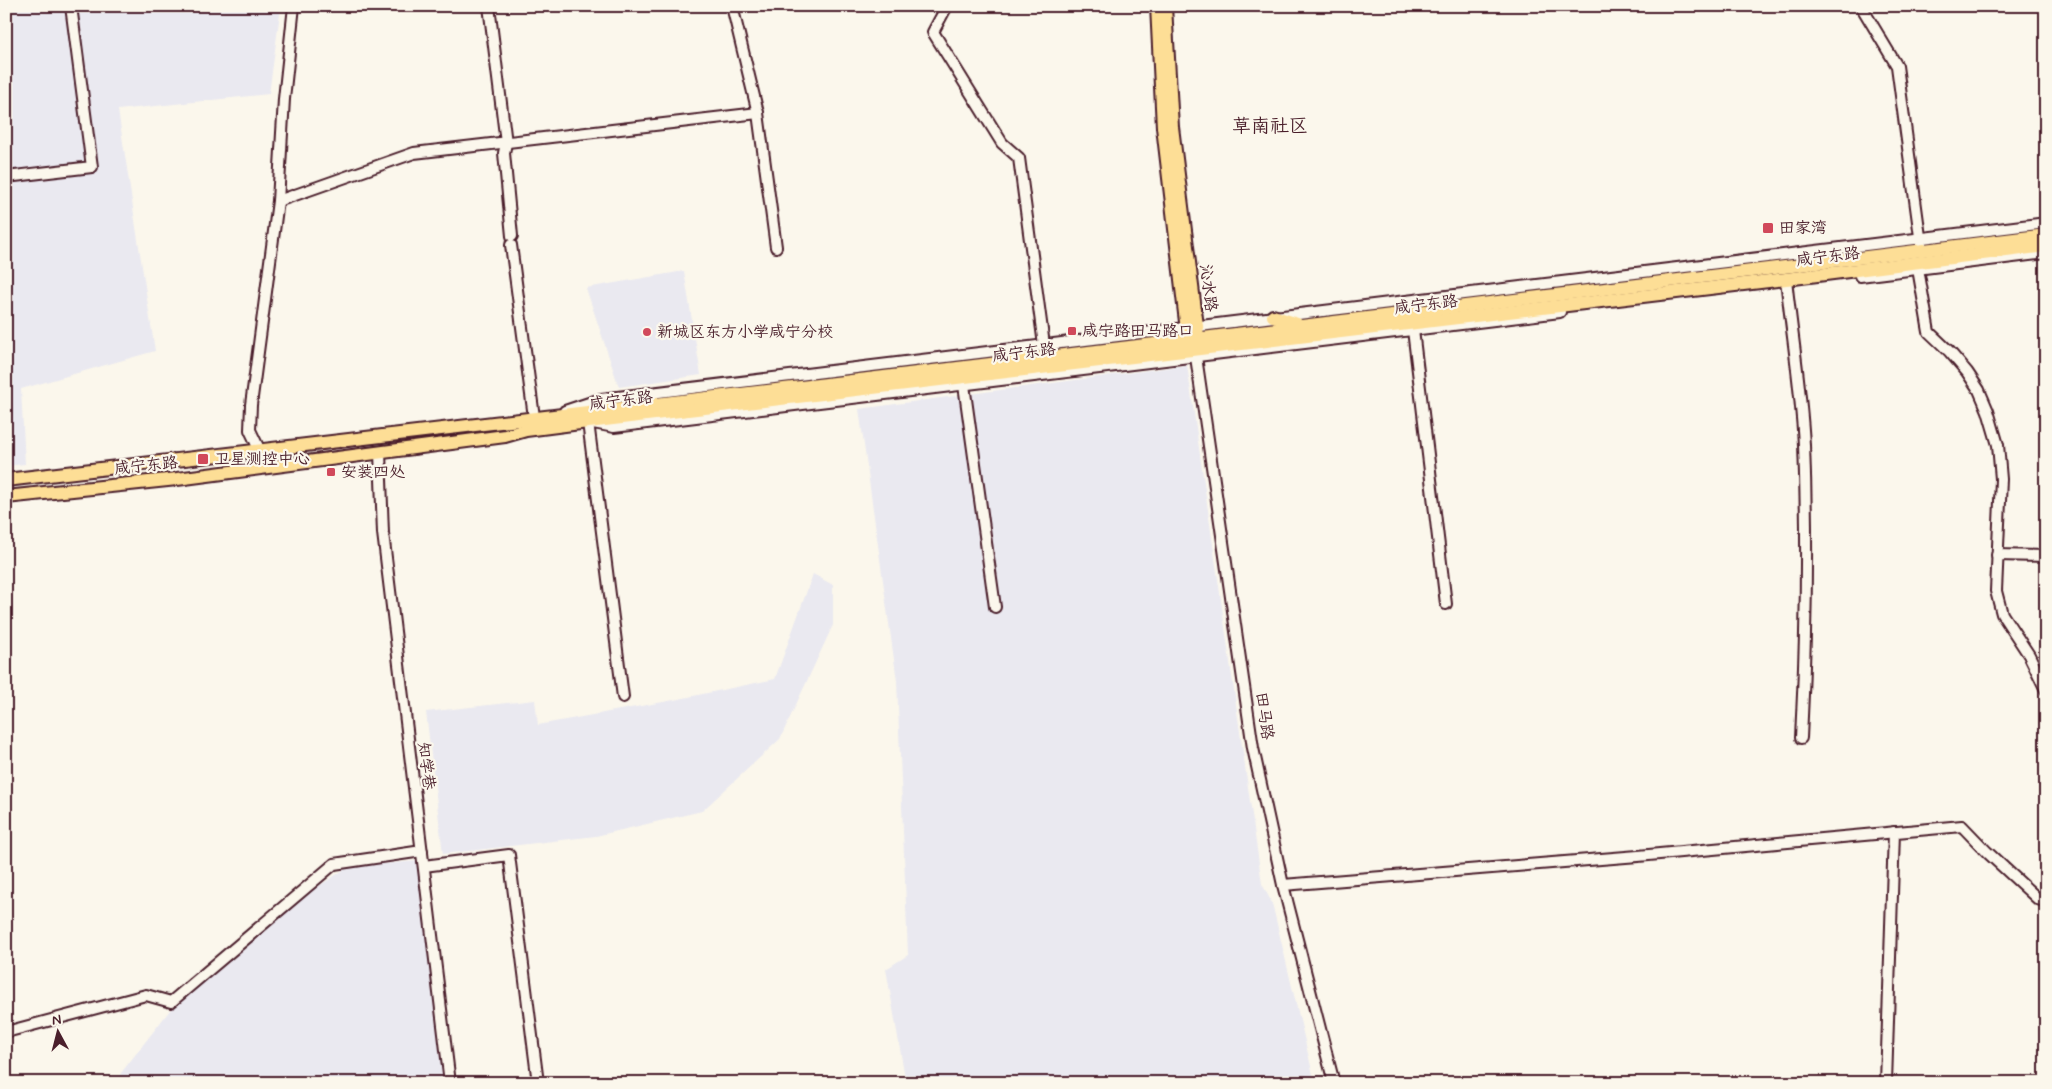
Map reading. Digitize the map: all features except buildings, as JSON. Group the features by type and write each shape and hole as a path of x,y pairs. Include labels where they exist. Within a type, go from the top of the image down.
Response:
{"main road":[{"name":"沁水路","path":"1157,6 1163,127 1193,339"},
{"name":"沁水路","path":"1165,6 1172,127 1193,339"},
{"name":"咸宁东路","path":"6,480 1301,326 1919,255 2046,235"},
{"name":"咸宁东路","path":"6,497 177,479 505,436 526,430 1193,339 1786,282 1919,255 2046,246"},
{"path":"1273,316 1301,326"}],"street":[{"path":"6,177 92,167 71,6"},
{"path":"260,451 250,430 251,405 278,201 284,99 294,6"},
{"path":"488,6 506,142 504,153 512,240 534,417"},
{"path":"732,6 758,113 776,247"},
{"path":"947,6 933,32 1002,143 1019,158 1044,345"},
{"path":"1861,6 1897,66 1929,332 1949,351 1979,390 1998,445 2001,479 1996,591 2002,614 2029,655 2046,690"},
{"path":"278,201 414,154 758,113"},
{"path":"1919,255 2046,222"},
{"path":"623,697 588,422 614,427 964,385 1193,339 1273,316 1919,255 2046,253"},
{"path":"554,415 601,399 1044,345 1413,330 1786,282 1797,364 1804,446 1806,633 1802,738"},
{"path":"1413,330 1446,604"},
{"name":"田马路","path":"1193,339 1253,748 1283,885 1334,1083"},
{"path":"964,385 995,607"},
{"name":"知学巷","path":"380,452 383,533 450,1083"},
{"path":"1997,555 2046,556"},
{"path":"1283,885 1628,857 1962,826 2038,899 2046,902"},
{"path":"1886,1083 1894,832"},
{"path":"6,1032 146,995 171,1002 334,864 422,851"},
{"path":"424,866 509,855 538,1083"}],"shaded area":[{"path":"6,6 281,6 269,94 118,110 155,351 21,389 25,464 6,466"},
{"name":"新城区东方小学咸宁分校","path":"684,271 701,375 619,387 586,288"},
{"path":"1187,365 1262,884 1272,903 1315,1083 906,1083 886,969 908,955 897,681 859,409"},
{"path":"813,574 833,585 833,625 780,739 702,811 596,836 443,854 426,712 535,700 538,725 775,679"},
{"path":"417,861 443,1083 117,1083 121,1073 181,996 282,910 348,867"}],"place":[{"name":"田家湾","path":"1768,228"},
{"name":"咸宁路田马路口","path":"1072,331"},
{"name":"新城区东方小学咸宁分校","path":"647,332"},
{"name":"卫星测控中心","path":"203,459"},
{"name":"安装四处","path":"331,472"}],"district":[{"name":"草南社区","path":"1270,126"}]}
